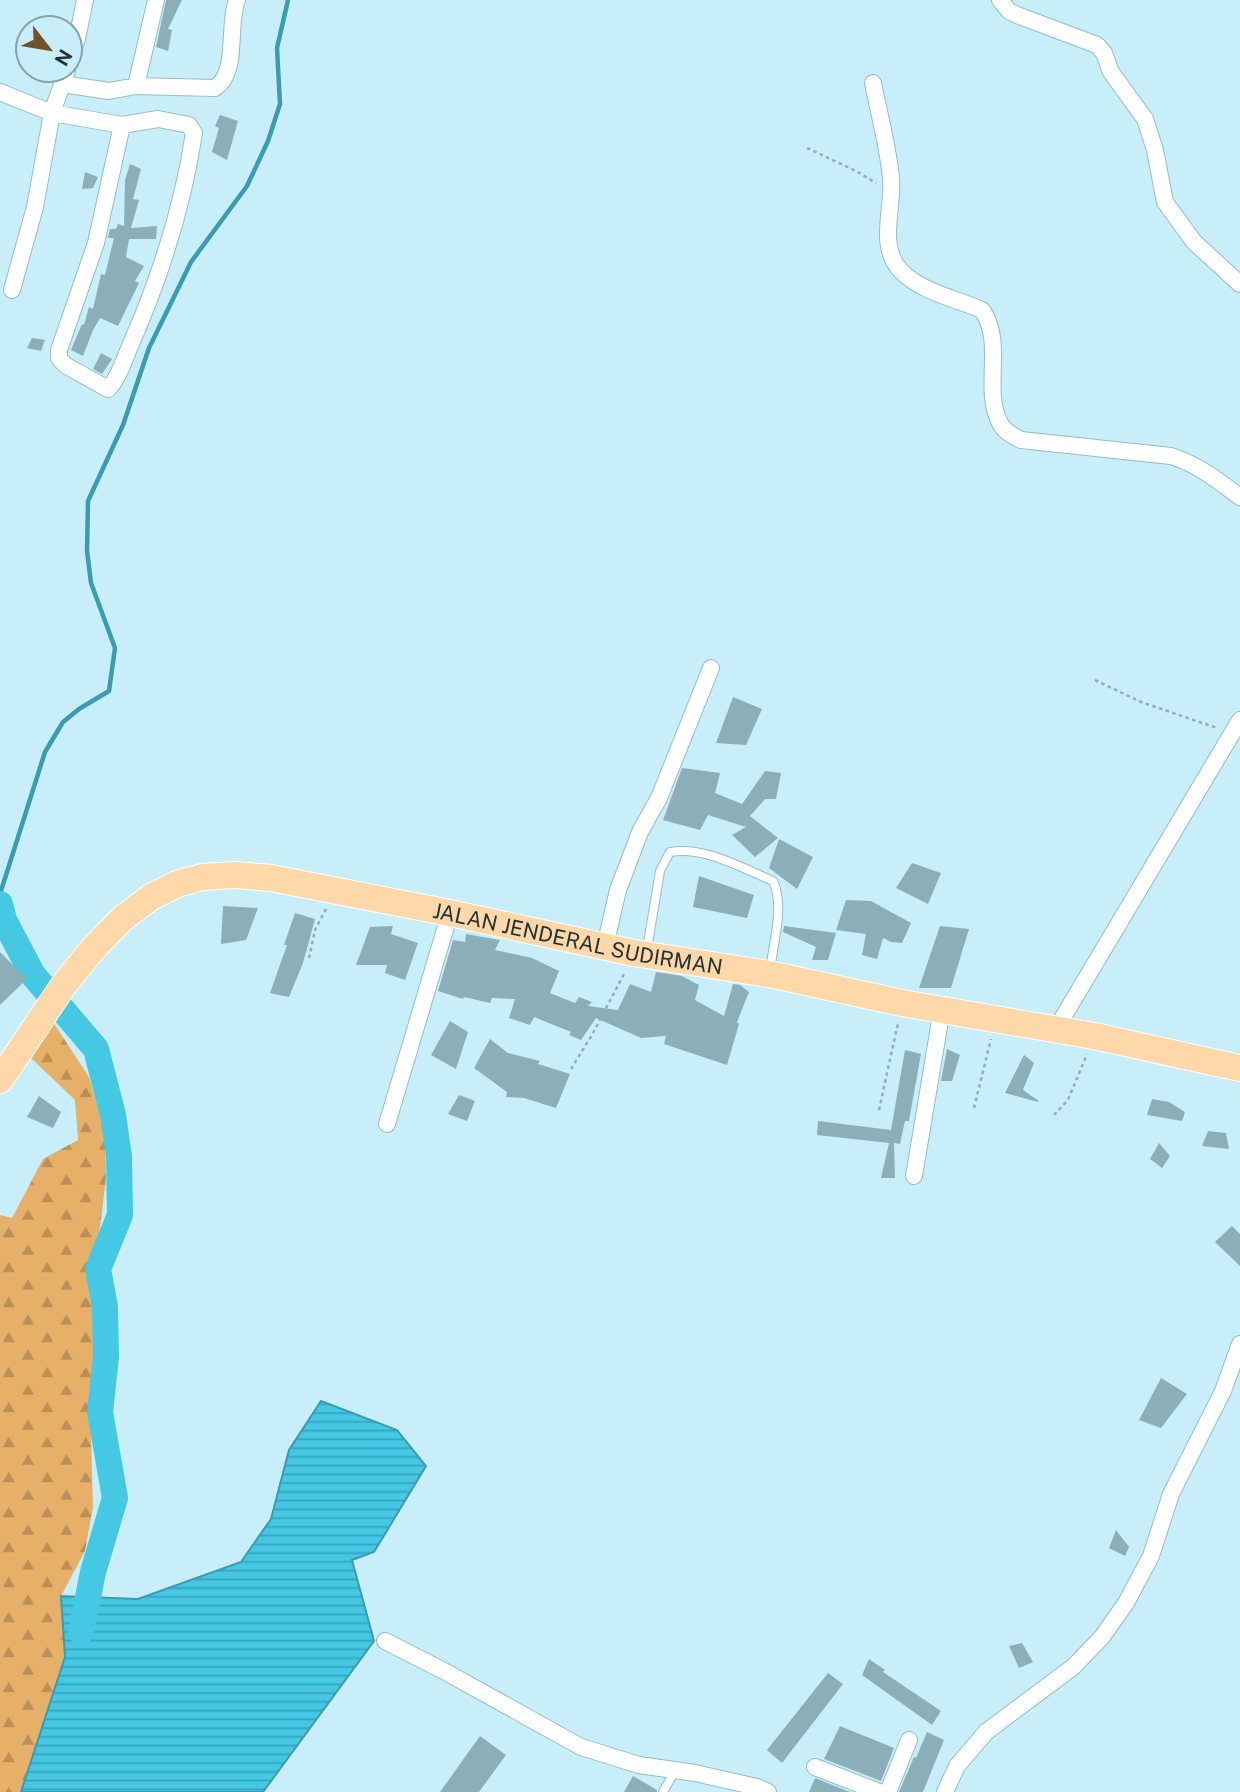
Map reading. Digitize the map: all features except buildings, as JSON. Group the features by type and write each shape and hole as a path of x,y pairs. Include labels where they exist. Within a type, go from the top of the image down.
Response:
{"highway":[{"name":"JALAN JENDERAL SUDIRMAN","path":"0,1080 64,986 92,950 122,919 151,897 177,884 202,877 235,875 271,878 640,954 769,974 902,1003 1094,1036 1240,1068"}],"street":[{"path":"136,86 156,0"},
{"path":"84,83 110,91 136,86 215,88 225,80 237,0"},
{"path":"1000,0 1009,11 1017,15 1097,45 1108,61 1111,72 1145,119 1155,150 1164,202 1194,242 1240,284"},
{"path":"873,83 890,167 888,232 891,256 901,271 921,285 982,310 988,318 992,339 994,398 1000,424 1021,440 1171,456 1191,462 1240,497"},
{"path":"12,289 35,207 52,113 62,84"},
{"path":"0,92 52,113 122,125 158,119 189,125 194,133 180,203 165,254 132,341 114,383 108,389 65,365 59,358 59,350 96,243 122,125"},
{"path":"605,946 618,890 640,832 659,798 711,668"},
{"path":"1056,1029 1237,726"},
{"path":"387,1124 450,913"},
{"path":"914,1176 942,1009"},
{"path":"945,1792 957,1766 986,1732 1073,1667 1102,1637 1126,1603 1151,1556 1171,1494 1223,1391 1240,1344"},
{"path":"385,1641 581,1747 639,1765 695,1773 768,1792"},
{"path":"888,1792 909,1740"},
{"path":"815,1767 879,1792"}],"lane":[{"path":"640,954 660,872 670,852 685,849 773,881 778,892 769,974"},
{"path":"663,1792 675,1771"}],"path":[{"path":"807,148 856,171 891,192"},
{"path":"1095,680 1151,706 1237,726"},
{"path":"310,958 315,930 335,891"},
{"path":"571,1069 640,954"},
{"path":"879,1110 902,1003"},
{"path":"974,1108 996,1019"},
{"path":"1054,1115 1068,1100 1094,1036"}],"green space":[{"path":"53,1022 89,1077 105,1132 106,1178 100,1228 90,1263 97,1348 91,1435 93,1507 85,1551 61,1596 65,1657 21,1792 0,1792 0,1215 12,1218 43,1159 78,1140 75,1100 31,1058"}],"water":[{"path":"321,1401 397,1430 426,1466 374,1552 352,1560 374,1641 263,1792 21,1792 65,1657 61,1596 138,1599 241,1562 271,1519 289,1450"}],"waterway":[{"path":"0,894 45,752 63,722 109,691 115,648 91,583 87,551 88,501 123,425 149,348 191,262 247,186 268,141 280,104 277,48 288,0"},
{"path":"0,904 4,920 33,975 96,1049 113,1115 119,1157 120,1215 98,1269 105,1307 106,1357 100,1412 115,1498 93,1572 81,1632"}]}
